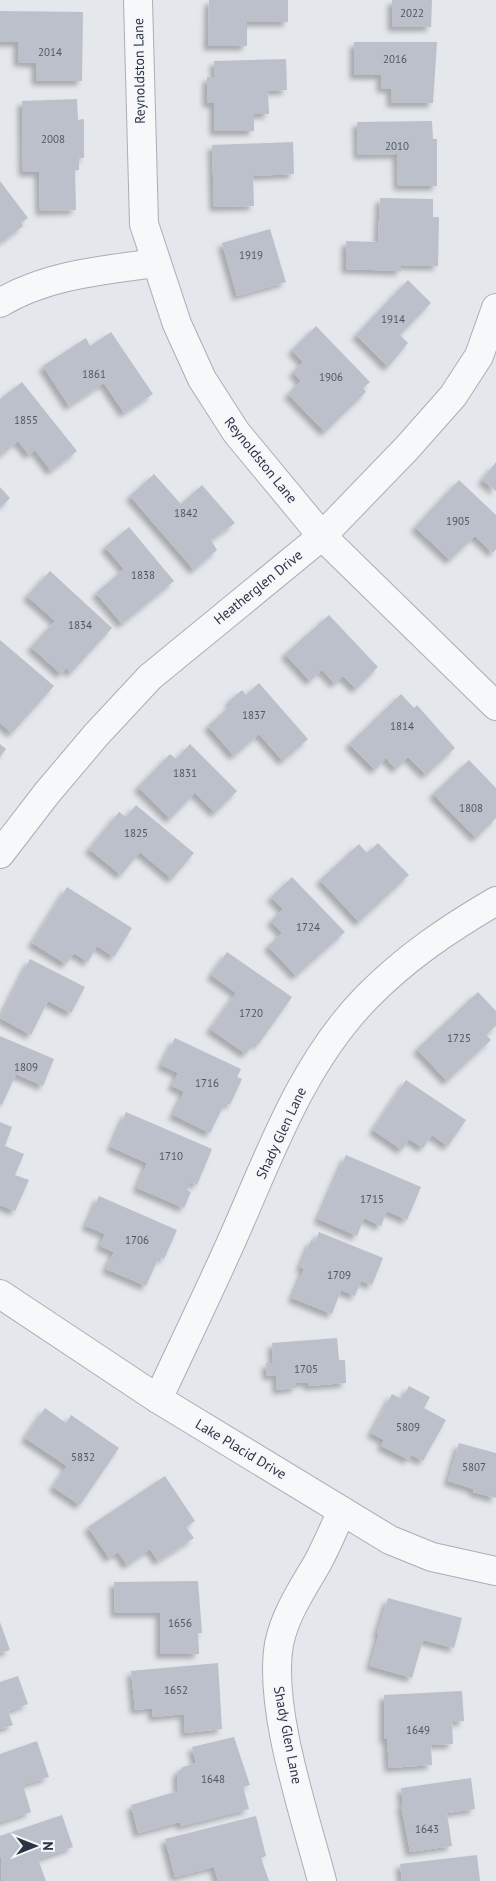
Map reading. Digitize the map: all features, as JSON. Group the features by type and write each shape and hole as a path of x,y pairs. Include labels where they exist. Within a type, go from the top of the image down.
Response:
{"street":[{"name":"Reynoldston Lane","path":"138,0 144,224 177,324 202,379 236,432 322,536 496,706"},
{"path":"0,303 25,289 77,275 156,263"},
{"name":"Heatherglen Drive","path":"0,854 65,771 150,677 322,536 407,448 453,396 479,356 496,308"},
{"name":"Shady Glen Lane","path":"158,1399 223,1261 293,1100 321,1055 365,999 406,960 447,929 496,900"},
{"name":"Lake Placid Drive","path":"0,1294 158,1399 390,1540 432,1557 496,1571"},
{"name":"Shady Glen Lane","path":"322,1881 291,1762 276,1681 280,1643 294,1601 319,1560 342,1511"}],"building":[{"path":"209,0 288,0 288,22 247,22 247,46 208,46"},
{"path":"392,0 432,0 431,27 392,27"},
{"path":"0,11 83,12 82,81 36,81 36,63 18,62 18,42 0,42"},
{"path":"354,42 437,42 433,103 391,103 391,89 381,88 381,75 354,75"},
{"path":"286,59 287,90 268,91 269,114 254,114 254,131 214,131 214,103 207,103 207,77 215,77 214,61"},
{"path":"77,99 78,120 84,119 84,158 79,158 79,170 75,170 76,210 40,211 39,172 23,172 22,101"},
{"path":"432,121 433,139 437,139 437,186 398,186 397,154 358,155 357,122"},
{"path":"293,142 294,174 253,176 254,206 214,207 212,145"},
{"path":"0,181 28,218 21,223 23,226 0,243"},
{"path":"380,198 433,199 433,217 439,217 438,266 401,265 401,271 346,269 346,241 378,242"},
{"path":"270,229 286,282 237,296 222,243"},
{"path":"408,280 431,303 400,335 408,343 388,367 356,335"},
{"path":"316,326 370,382 363,388 366,392 325,432 288,394 301,381 293,372 303,362 292,350"},
{"path":"111,332 153,394 124,413 104,383 69,406 43,366 86,338 90,346"},
{"path":"22,382 77,451 51,471 35,450 29,455 18,441 0,456 0,399"},
{"path":"496,462 496,491 482,480"},
{"path":"154,474 181,504 202,485 235,523 211,540 217,550 194,570 130,496"},
{"path":"459,480 496,515 496,549 493,553 475,536 450,560 415,527"},
{"path":"0,487 10,498 0,508"},
{"path":"129,527 174,581 122,624 96,593 124,569 105,547"},
{"path":"50,571 112,628 71,673 66,668 61,674 31,647 55,621 27,596"},
{"path":"329,615 378,667 356,689 343,676 335,684 322,670 310,681 285,654"},
{"path":"0,640 54,686 12,733 0,723"},
{"path":"259,683 308,739 283,761 259,734 234,756 208,726 232,704 229,701 242,690 246,695"},
{"path":"401,694 414,708 417,705 455,748 426,775 408,757 396,769 386,758 375,770 349,744"},
{"path":"0,744 6,749 0,757"},
{"path":"190,744 237,791 215,813 195,793 170,819 138,787 170,754 176,759"},
{"path":"469,760 496,788 496,818 476,838 433,794"},
{"path":"136,805 194,853 172,879 140,852 121,875 89,849 119,812 126,817"},
{"path":"378,843 409,875 359,922 320,880 359,844 367,853"},
{"path":"292,877 345,932 296,976 268,946 282,933 271,921 283,909 271,897"},
{"path":"67,887 132,928 114,957 97,946 88,962 74,953 66,964 32,943"},
{"path":"227,952 292,997 258,1045 254,1043 246,1054 210,1029 236,993 211,975"},
{"path":"30,959 85,987 71,1013 48,1001 31,1035 0,1018"},
{"path":"478,992 496,1011 496,1026 486,1035 491,1040 447,1081 417,1049"},
{"path":"0,1036 54,1059 43,1086 16,1074 2,1105 0,1104"},
{"path":"175,1038 241,1069 237,1077 242,1079 230,1105 225,1103 210,1133 173,1115 184,1092 172,1086 178,1073 161,1065"},
{"path":"406,1080 466,1120 448,1146 432,1135 423,1148 409,1139 402,1150 373,1130"},
{"path":"126,1112 212,1149 197,1185 191,1182 187,1190 191,1192 184,1208 137,1188 147,1163 111,1147"},
{"path":"0,1122 12,1127 5,1146 24,1154 15,1175 29,1180 15,1211 0,1205"},
{"path":"346,1155 421,1187 407,1220 387,1211 381,1226 364,1218 357,1236 318,1219"},
{"path":"99,1196 177,1230 164,1259 159,1257 146,1286 106,1269 114,1252 100,1246 105,1234 86,1226"},
{"path":"319,1232 383,1258 372,1285 361,1281 355,1296 341,1290 332,1314 292,1298 304,1269 300,1267 311,1240 315,1242"},
{"path":"337,1338 339,1360 345,1360 346,1383 309,1386 307,1382 296,1383 296,1388 277,1390 276,1375 267,1376 266,1363 273,1363 272,1343"},
{"path":"409,1386 430,1397 424,1408 446,1420 423,1461 411,1455 409,1460 381,1446 384,1440 371,1433 392,1394 402,1399"},
{"path":"45,1408 66,1423 71,1415 119,1448 80,1505 53,1487 67,1466 25,1438"},
{"path":"459,1443 496,1453 496,1498 473,1492 474,1489 448,1481"},
{"path":"165,1476 195,1521 186,1527 194,1538 158,1561 150,1549 127,1565 118,1552 109,1558 88,1527"},
{"path":"198,1581 202,1633 198,1633 199,1654 160,1654 160,1613 115,1613 114,1582"},
{"path":"388,1598 462,1618 454,1648 423,1640 412,1678 370,1666 379,1634 377,1633"},
{"path":"0,1622 10,1650 0,1653"},
{"path":"218,1663 222,1729 185,1733 184,1714 153,1717 152,1708 135,1710 131,1671"},
{"path":"18,1676 28,1704 8,1711 13,1725 0,1729 0,1682"},
{"path":"462,1691 464,1721 452,1722 453,1744 431,1745 432,1765 389,1768 387,1739 384,1739 384,1695"},
{"path":"234,1737 250,1785 243,1787 249,1809 181,1826 180,1822 138,1833 131,1805 178,1791 177,1773 183,1767 196,1763 192,1747"},
{"path":"37,1741 49,1777 23,1785 31,1812 0,1822 0,1754"},
{"path":"471,1778 475,1809 447,1813 452,1846 410,1852 401,1805 403,1805 401,1788"},
{"path":"62,1815 73,1847 38,1859 46,1881 2,1881 0,1836"},
{"path":"256,1816 266,1856 261,1858 269,1881 218,1881 214,1867 175,1877 165,1839"},
{"path":"477,1855 480,1881 402,1881 400,1864"}]}
